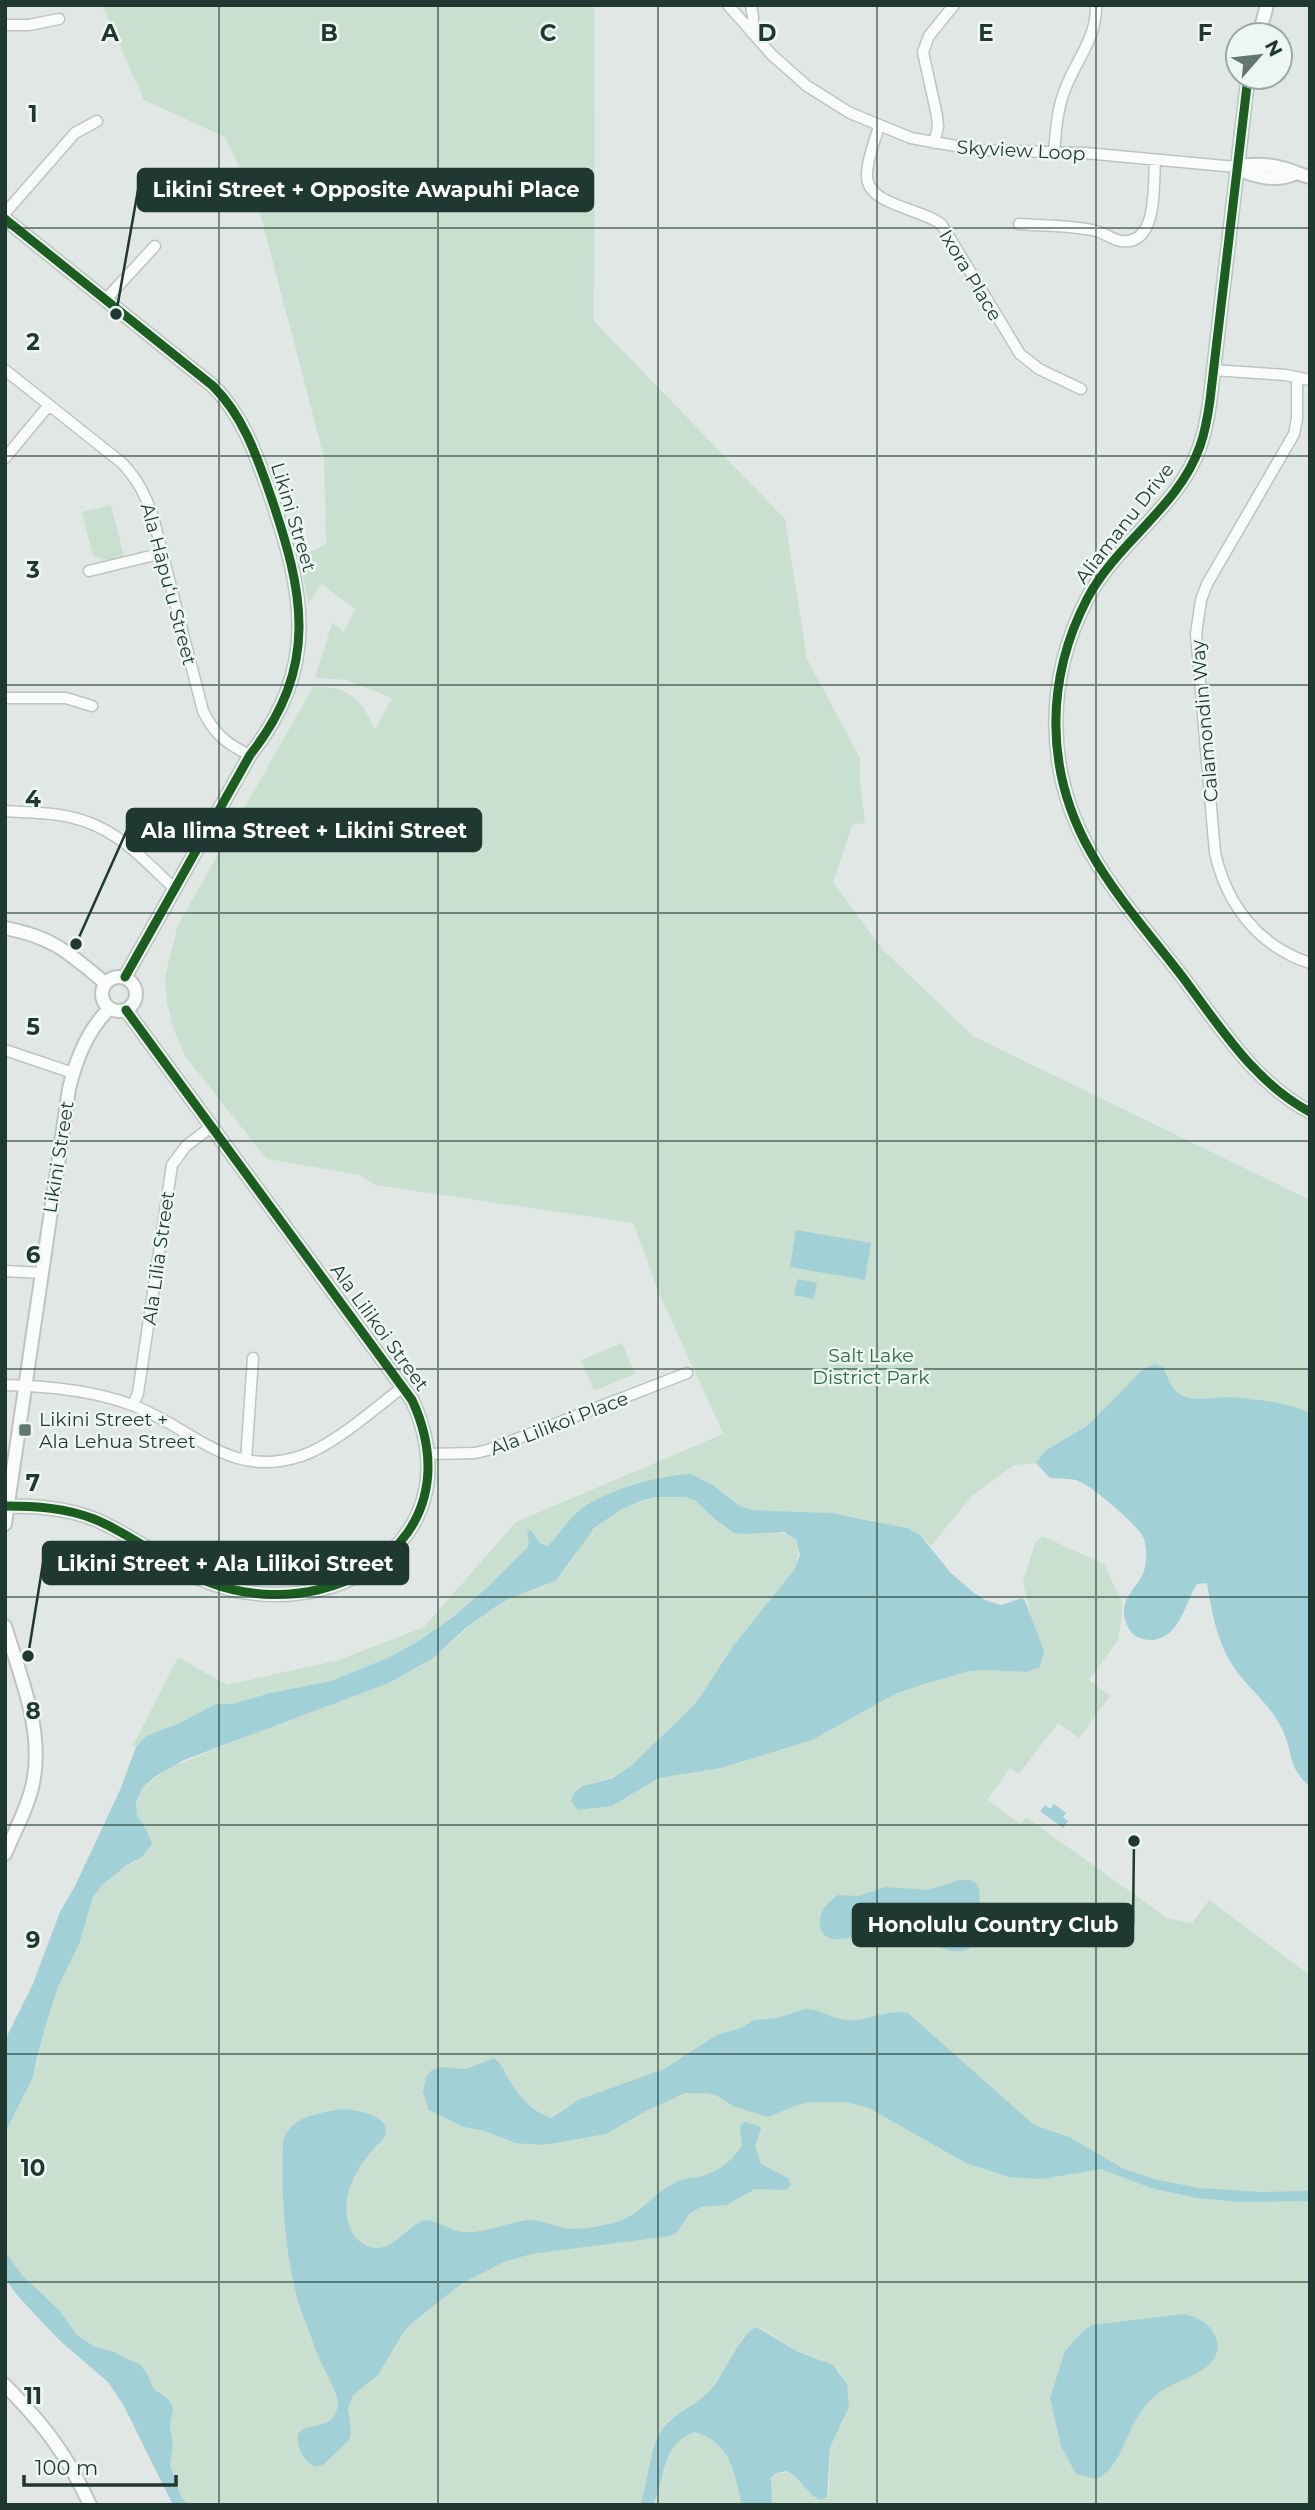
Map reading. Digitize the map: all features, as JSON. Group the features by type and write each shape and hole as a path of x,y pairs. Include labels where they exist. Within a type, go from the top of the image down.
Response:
{"street":[{"name":"Skyview Loop","path":"728,5 772,55 807,86 850,113 911,138 978,150 1054,152 1236,167"},
{"path":"751,5 752,33"},
{"path":"934,143 938,127 937,116 924,64 924,48 929,36 954,5"},
{"path":"1054,152 1062,99 1090,41 1096,5"},
{"path":"5,25 29,26 59,19"},
{"name":"Aliamanu Drive","path":"1246,91 1205,430 1195,458 1176,490 1098,581 1069,640 1059,680 1055,720 1059,770 1073,817 1101,870 1241,1055 1278,1092 1310,1112"},
{"path":"5,212 75,134 97,121"},
{"name":"Ixora Place","path":"879,126 867,173 872,192 882,199 930,217 942,225 1020,354 1040,369 1081,389"},
{"path":"1019,224 1090,230 1122,241 1135,239 1150,223 1155,160"},
{"path":"1236,167 1251,164 1285,168 1294,174 1310,177"},
{"name":"Likini Street","path":"5,219 213,386 233,409 256,454 285,538 299,600 296,662 280,711 250,755 125,978"},
{"path":"106,299 155,246"},
{"name":"Ala Hāpuʻu Street","path":"5,370 122,463 137,480 151,509 203,711 219,736 250,755"},
{"path":"1213,370 1310,380"},
{"name":"Calamondin Way","path":"1297,377 1297,419 1294,434 1208,584 1198,617 1196,652 1215,853 1224,883 1239,911 1260,935 1286,953 1310,963"},
{"path":"5,458 49,405"},
{"path":"89,570 163,552"},
{"path":"5,698 66,698 92,706"},
{"path":"5,811 66,816 105,829 130,847 174,888"},
{"path":"5,928 51,940 105,983"},
{"path":"114,977 125,978 136,990 134,1002 126,1010 115,1011 102,999 102,988 114,977"},
{"name":"Likini Street","path":"5,1524 66,1103 73,1073 91,1032 110,1008"},
{"name":"Ala Lilikoi Street","path":"7,1506 51,1508 92,1518 177,1566 227,1588 255,1594 294,1594 328,1587 353,1578 390,1553 417,1516 427,1483 428,1454 419,1415 403,1387 126,1010"},
{"path":"5,1049 73,1073"},
{"name":"Ala Līlia Street","path":"133,1405 138,1393 172,1165 186,1146 211,1127"},
{"path":"5,1271 41,1273"},
{"path":"246,1460 253,1358"},
{"name":"Ala Lilikoi Place","path":"428,1454 475,1453 501,1446 687,1373"},
{"path":"5,1385 81,1392 133,1405 209,1448 246,1460 277,1462 315,1451 403,1387"},
{"path":"5,1626 32,1716 36,1757 32,1785 5,1854"},
{"path":"5,2385 61,2450 74,2469 90,2505"}],"green space":[{"name":"Salt Lake District Park","path":"102,5 593,5 594,321 785,519 807,659 860,758 865,824 853,823 833,882 882,949 973,1036 1310,1200 1310,1413 1281,1404 1250,1399 1186,1397 1174,1389 1163,1368 1155,1364 1143,1369 1088,1425 1045,1451 1036,1463 1014,1465 971,1497 931,1546 920,1535 876,1521 832,1513 752,1510 738,1505 713,1485 654,1481 623,1489 548,1546 541,1544 532,1530 529,1543 522,1554 477,1598 417,1642 390,1657 331,1681 270,1693 232,1704 216,1704 146,1736 136,1747 133,1746 178,1657 227,1685 339,1660 424,1627 516,1522 723,1434 728,1444 661,1298 633,1223 375,1185 360,1175 267,1159 185,1056 173,1028 165,977 178,925 313,687 336,689 352,696 365,710 375,730 392,698 347,680 315,678 332,623 344,632 355,609 322,584 308,604 300,557 326,544 324,457 259,209 225,137 144,100"},
{"path":"111,505 124,557 110,561 93,556 82,512"},
{"path":"622,1343 635,1374 594,1391 581,1360"},
{"path":"672,1495 697,1503 726,1528 789,1535 796,1542 798,1553 794,1570 733,1646 698,1700 644,1755 619,1775 583,1786 578,1810 612,1806 659,1778 721,1768 812,1740 895,1694 924,1684 970,1671 1026,1672 1033,1627 1023,1581 1035,1543 1042,1536 1104,1564 1123,1604 1118,1640 1089,1680 1110,1696 1079,1738 1058,1723 1019,1774 1010,1768 987,1800 1020,1824 1026,1817 1167,1918 1192,1923 1209,1900 1310,1975 1310,2505 772,2505 770,2482 776,2473 791,2472 810,2494 829,2491 830,2447 833,2437 843,2423 847,2384 839,2371 796,2351 762,2328 743,2337 706,2396 669,2420 650,2460 640,2505 187,2505 179,2492 170,2464 173,2408 169,2400 154,2389 147,2373 131,2359 95,2347 77,2335 58,2309 22,2275 5,2251 5,2133 37,2064 58,1987 79,1943 93,1897 115,1874 142,1857 146,1829 137,1816 136,1800 143,1787 169,1768 300,1715 389,1683 410,1672 438,1654 501,1602 555,1580 601,1522 634,1504"},
{"path":"694,2432 716,2443 729,2460 742,2505 653,2505 670,2454 683,2438"}],"water":[{"path":"796,1230 871,1243 865,1280 790,1267"},
{"path":"798,1279 817,1283 814,1299 794,1295"},
{"path":"1155,1364 1164,1368 1174,1389 1186,1397 1260,1400 1310,1413 1310,1787 1297,1772 1286,1737 1278,1722 1228,1657 1214,1620 1207,1583 1197,1584 1181,1618 1170,1632 1153,1640 1135,1636 1127,1626 1124,1609 1145,1567 1146,1550 1142,1535 1122,1513 1083,1483 1050,1478 1036,1463 1045,1451 1088,1425 1143,1369"},
{"path":"691,1474 713,1485 738,1505 752,1510 832,1513 907,1528 920,1535 950,1572 974,1593 987,1601 1002,1605 1022,1598 1025,1601 1044,1651 1040,1667 1026,1672 970,1671 924,1684 895,1694 812,1740 721,1768 659,1778 612,1806 578,1810 571,1801 574,1793 583,1786 613,1778 631,1766 698,1700 733,1646 794,1570 800,1555 796,1540 784,1532 734,1533 696,1501 685,1497 656,1497 620,1510 594,1528 556,1581 510,1598 495,1607 467,1627 432,1659 389,1683 184,1760 143,1787 136,1801 137,1816 152,1844 142,1857 103,1884 93,1897 79,1944 58,1987 32,2079 5,2133 5,2040 33,1984 60,1912 120,1790 136,1747 146,1736 216,1704 232,1704 270,1693 331,1681 390,1657 454,1616 488,1587 527,1548 527,1532 531,1530 541,1544 548,1546 576,1513 592,1502 634,1485 664,1477"},
{"path":"1054,1804 1066,1813 1063,1817 1068,1821 1063,1828 1040,1811 1045,1805 1050,1809"},
{"path":"960,1880 976,1883 980,1894 977,1941 961,1951 951,1951 894,1930 833,1939 821,1930 822,1912 838,1895 858,1896 886,1887 928,1890"},
{"path":"804,2009 847,2020 908,2013 1034,2125 1069,2137 1124,2169 1154,2179 1199,2188 1261,2192 1310,2191 1310,2201 1241,2202 1197,2198 1151,2188 1101,2169 1041,2179 1009,2177 966,2163 869,2108 847,2102 810,2102 768,2117 733,2106 716,2095 685,2093 606,2134 543,2145 516,2143 485,2131 464,2127 429,2110 423,2092 426,2077 432,2070 441,2067 466,2069 494,2058 526,2102 538,2112 552,2118 578,2100 664,2069 717,2035 741,2028 754,2020 778,2018"},
{"path":"342,2109 369,2114 385,2125 384,2138 367,2156 348,2194 347,2215 352,2233 360,2242 370,2247 378,2248 393,2243 412,2227 426,2220 466,2232 529,2220 573,2229 623,2220 670,2185 710,2173 726,2163 742,2145 740,2126 745,2122 761,2129 755,2146 761,2164 788,2178 791,2185 786,2190 755,2189 726,2205 701,2207 689,2214 677,2232 670,2236 531,2254 504,2262 461,2284 412,2323 378,2375 353,2395 348,2408 351,2431 349,2440 324,2464 315,2467 307,2462 302,2454 298,2434 308,2427 331,2420 338,2401 316,2351 293,2282 284,2221 283,2140 293,2126 307,2117"},
{"path":"5,2251 22,2275 58,2309 77,2335 95,2347 114,2352 141,2365 154,2389 169,2400 173,2408 170,2464 179,2492 187,2505 173,2505 124,2406 108,2382 59,2340 17,2295 5,2278"},
{"path":"1184,2314 1202,2321 1214,2334 1218,2345 1211,2363 1150,2400 1135,2421 1117,2459 1104,2474 1096,2479 1076,2474 1061,2446 1050,2398 1065,2351 1092,2325"},
{"path":"757,2327 796,2351 833,2365 847,2384 849,2407 830,2447 827,2497 821,2500 816,2497 787,2471 776,2473 771,2478 772,2505 742,2505 729,2460 716,2443 694,2432 683,2438 669,2454 653,2505 640,2505 652,2453 663,2428 676,2415 707,2394 745,2336"}],"cycle path":[{"path":"1246,91 1210,400 1202,441 1178,488 1114,560 1087,599 1063,661 1056,725 1058,757 1065,789 1075,821 1100,868 1240,1053 1272,1085 1310,1112"},
{"path":"5,219 213,386 233,410 259,464 282,530 297,597 299,628 296,659 287,691 272,722 250,755 125,977"},
{"path":"5,1506 51,1508 83,1515 109,1526 181,1569 211,1583 264,1594 291,1594 344,1582 390,1553 408,1532 417,1516 427,1484 424,1433 412,1400 126,1010"}],"place":[{"name":"Likini Street + Opposite Awapuhi Place","path":"116,314"},
{"name":"Ala Ilima Street + Likini Street","path":"76,944"},
{"name":"Likini Street + Ala Lehua Street","path":"25,1430"},
{"name":"Likini Street + Ala Lilikoi Street","path":"28,1656"},
{"name":"Honolulu Country Club","path":"1134,1841"}]}
